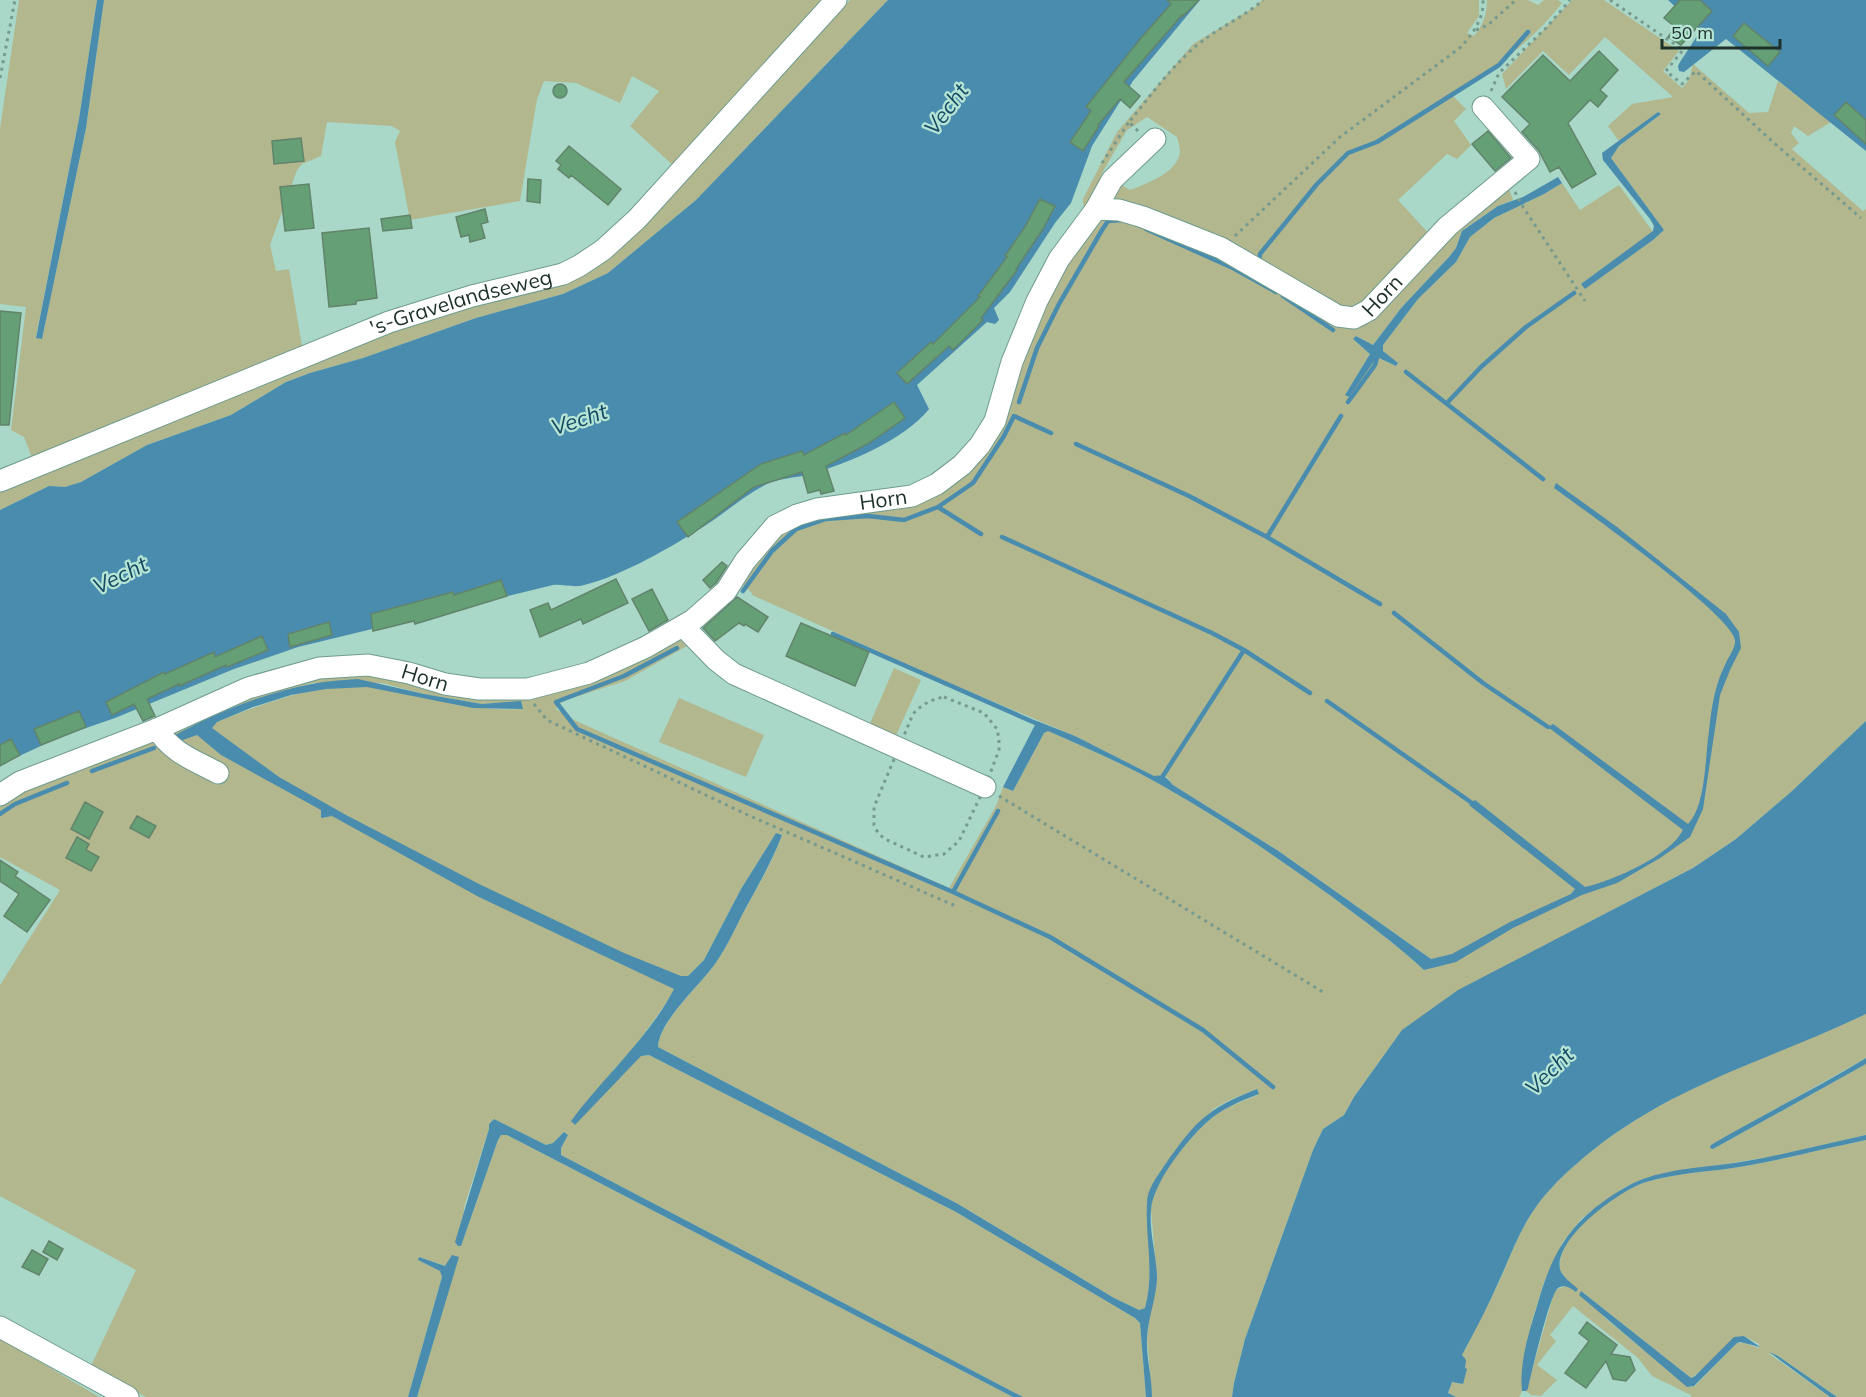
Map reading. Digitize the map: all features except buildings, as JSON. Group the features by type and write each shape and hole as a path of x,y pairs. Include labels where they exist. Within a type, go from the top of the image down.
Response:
{"street":[{"name":"'s-Gravelandseweg","path":"0,481 389,322 472,296 545,280 579,266 603,250 637,219 836,0"},
{"name":"Horn","path":"0,795 20,782 157,729 248,688 319,668 368,665 409,673 445,684 479,689 528,690 589,673 646,647 693,620 726,591 745,561 775,526 797,514 817,509 912,496 937,484 962,465 980,445 995,421 1012,362 1037,301 1059,259 1095,209 1119,210 1143,217 1221,248 1338,316 1354,318 1362,315 1448,226 1529,159 1483,107"},
{"path":"1095,209 1112,180 1153,141"},
{"path":"683,626 716,660 734,674 985,787"},
{"path":"157,729 165,742 173,749 218,773"},
{"path":"0,1327 128,1397"}],"path":[{"path":"0,78 15,0"},
{"path":"1153,141 1129,122 1184,56 1205,39 1250,12 1263,0"},
{"path":"1221,248 1340,137 1461,47 1474,31 1484,11 1483,0"},
{"path":"1474,31 1488,25 1516,0"},
{"path":"1483,107 1499,73 1547,27 1570,0"},
{"path":"1610,0 1683,50 1666,71 1682,84 1696,71 1774,143 1861,218"},
{"path":"1517,197 1585,301"},
{"path":"528,690 534,706 547,720 748,815 958,907"},
{"path":"985,787 1323,992"}],"green space":[{"path":"19,0 97,0 79,119 36,337 42,338 86,128 104,0 829,0 676,168 630,126 659,91 632,76 620,103 576,83 544,81 537,99 520,201 410,220 395,142 400,131 392,126 327,122 321,156 302,164 297,170 270,245 276,271 289,269 302,346 33,460 24,437 11,430 26,307 0,304 0,129"},
{"path":"850,0 888,0 696,200 608,273 563,294 476,318 363,358 286,382 231,415 147,445 81,482 65,487 49,486 0,510 0,491 400,325 532,290 674,191"},
{"path":"1262,0 1479,0 1479,16 1467,33 1474,36 1484,19 1487,0 1528,0 1538,5 1544,0 1558,0 1562,3 1525,42 1453,96 1466,109 1454,121 1471,145 1457,159 1447,154 1398,200 1431,236 1370,300 1347,311 1107,199 1116,181 1130,190 1161,176 1174,165 1178,158 1180,149 1177,137 1147,117 1127,130 1102,173 1098,194 1084,216 1083,199 1117,132 1193,44 1255,7"},
{"path":"1572,0 1604,0 1679,51 1663,71 1682,88 1689,80 1693,64 1749,113 1768,112 1778,81 1831,122 1808,136 1794,126 1791,133 1799,143 1792,149 1863,211 1866,209 1866,721 1792,791 1736,839 1693,868 1593,920 1402,1030 1354,1097 1344,1115 1323,1129 1313,1150 1245,1339 1232,1397 1152,1397 1147,1338 1157,1281 1151,1209 1159,1183 1188,1142 1220,1112 1258,1095 1257,1089 1215,1108 1201,1123 1152,1187 1149,1207 1150,1279 1145,1308 1139,1310 1114,1298 958,1204 658,1047 660,1037 673,1014 717,961 728,943 774,855 782,835 776,833 741,889 704,960 675,989 629,1054 612,1071 641,1056 649,1055 956,1212 1135,1318 1140,1323 1146,1397 1023,1397 561,1155 561,1148 568,1135 564,1132 553,1143 546,1145 494,1119 489,1124 465,1204 458,1246 461,1246 498,1140 501,1135 507,1135 1013,1397 417,1397 458,1258 446,1266 419,1257 418,1260 440,1271 442,1277 408,1397 146,1397 90,1368 136,1270 0,1196 0,985 60,890 0,857 0,801 249,692 361,670 484,694 680,636 687,646 625,681 566,700 556,709 574,720 949,888 996,806 1003,787 1013,791 1044,733 1048,731 1149,778 1227,825 1331,896 1424,970 1450,955 1431,959 1277,850 1173,785 1167,777 1154,776 1075,736 752,595 742,584 774,538 791,523 947,489 1013,385 1061,271 1102,213 1183,237 1346,327 1353,328 1507,183 1513,200 1498,206 1462,231 1456,248 1449,257 1402,307 1373,345 1356,336 1354,340 1370,354 1345,395 1377,357 1396,366 1398,363 1383,351 1383,345 1418,299 1456,262 1470,237 1494,218 1562,183 1580,210 1619,185 1653,232 1581,284 1586,288 1664,230 1611,158 1620,146 1660,114 1658,112 1619,141 1608,126 1632,104 1673,97 1605,37 1569,75 1543,51 1506,89 1502,74","holes":["313,683 382,683 424,694 482,704 521,702 523,709 484,708 388,689 349,687 329,688 291,696 217,722 229,708"]},
{"path":"894,668 921,680 894,740 868,728"},
{"path":"679,698 764,735 746,777 659,742"},
{"path":"1866,1014 1866,1058 1711,1145 1713,1149 1866,1064 1866,1135 1775,1156 1664,1174 1643,1179 1625,1187 1582,1218 1563,1242 1544,1282 1532,1321 1523,1365 1522,1391 1519,1397 1456,1397 1448,1394 1452,1382 1462,1384 1465,1369 1462,1355 1526,1223 1544,1197 1571,1169 1624,1127 1690,1089"},
{"path":"1866,1140 1866,1397 1837,1397 1778,1356 1768,1353 1830,1397 1691,1397 1652,1376 1638,1358 1573,1306 1550,1335 1556,1341 1537,1365 1557,1380 1541,1396 1531,1395 1526,1391 1554,1293 1557,1289 1566,1286 1576,1291 1560,1269 1561,1256 1578,1229 1605,1205 1634,1187 1658,1179 1760,1163","holes":["1581,1291 1691,1378 1744,1336 1759,1344 1759,1348 1737,1343 1695,1386 1688,1387 1604,1317"]},
{"path":"0,1338 99,1397 0,1397"}],"water":[{"path":"97,0 104,0 86,128 42,339 36,338 79,119"},
{"name":"Vecht","path":"888,0 1200,0 1133,81 1092,146 1071,203 1055,223 1010,292 994,308 999,320 995,324 987,322 917,385 929,409 918,420 891,440 842,464 767,484 706,525 647,560 599,581 580,586 553,585 298,647 234,669 115,718 60,737 0,765 0,510 49,486 65,487 81,482 147,445 231,415 286,382 363,358 476,318 563,294 608,273 696,200"},
{"path":"1668,0 1866,0 1866,151 1726,39 1684,72 1679,71 1680,62 1699,33 1692,22"},
{"path":"1658,112 1661,114 1619,146 1611,158 1664,230 1585,289 1581,284 1653,231 1654,226 1650,219 1603,160 1602,153"},
{"path":"1558,177 1562,183 1494,218 1470,237 1456,262 1418,299 1383,345 1383,351 1398,363 1396,366 1377,357 1349,397 1345,395 1370,354 1353,339 1356,336 1373,345 1402,307 1449,257 1456,248 1462,231 1498,206 1523,197"},
{"path":"1556,483 1617,527 1726,614 1739,632 1741,648 1720,695 1703,809 1690,837 1617,883 1582,895 1513,928 1456,962 1424,970 1331,896 1227,825 1149,778 1048,731 1044,733 1013,791 1003,787 1037,721 1075,736 1154,776 1165,777 1173,785 1277,850 1431,959 1452,954 1510,922 1571,894 1575,889 1469,805 1475,800 1585,887 1639,866 1666,849 1683,830 1548,727 1553,724 1688,824 1694,816 1702,794 1716,689 1735,640 1728,627 1684,586 1554,488"},
{"path":"358,679 482,704 521,701 523,709 473,708 367,687 326,689 291,695 253,707 217,722 212,728 279,777 346,815 479,884 624,953 681,976 688,976 704,960 741,889 776,833 782,835 769,865 717,961 673,1014 660,1036 658,1047 958,1204 1114,1298 1139,1310 1145,1308 1148,1294 1150,1268 1147,1203 1153,1183 1184,1138 1203,1118 1225,1103 1257,1089 1259,1094 1224,1110 1198,1131 1180,1151 1164,1175 1153,1199 1151,1227 1157,1279 1147,1345 1152,1397 1146,1397 1140,1323 1135,1318 956,1212 649,1055 641,1056 575,1125 571,1121 652,1024 674,989 479,897 332,816 321,818 321,810 221,755 197,735 177,742 175,735 224,711 259,698 312,684"},
{"name":"Vecht","path":"1866,721 1866,1014 1692,1089 1658,1107 1593,1150 1550,1189 1521,1232 1462,1355 1466,1360 1465,1368 1467,1369 1463,1384 1452,1382 1448,1393 1456,1397 1232,1397 1245,1339 1313,1150 1323,1129 1344,1115 1354,1097 1402,1030 1458,990 1693,868 1736,839 1792,791"},
{"path":"1866,1058 1866,1064 1713,1149 1710,1148 1711,1145"},
{"path":"494,1119 546,1145 553,1143 564,1132 568,1135 561,1148 561,1155 1023,1397 1013,1397 507,1135 501,1135 498,1140 461,1246 458,1246 455,1242 489,1124"},
{"path":"1866,1135 1866,1140 1776,1160 1646,1182 1606,1205 1591,1217 1567,1243 1561,1257 1560,1269 1578,1289 1576,1292 1563,1286 1555,1293 1541,1335 1528,1389 1522,1391 1523,1359 1528,1337 1542,1289 1554,1259 1570,1233 1607,1199 1629,1185 1655,1175 1757,1159"},
{"path":"452,1255 459,1257 417,1397 408,1397 442,1277 440,1271 418,1260 419,1257 445,1266"},
{"path":"1581,1291 1691,1378 1734,1337 1744,1336 1760,1347 1737,1343 1694,1386 1687,1387 1579,1295"},
{"path":"1769,1352 1778,1356 1837,1397 1830,1397"}],"waterway":[{"path":"1259,262 1260,254 1317,184 1348,153 1377,142 1499,65 1528,32"},
{"path":"1019,402 1037,348 1059,304 1108,221 1121,220"},
{"path":"1146,229 1233,268 1276,292"},
{"path":"1447,403 1481,367 1526,327 1574,293"},
{"path":"1283,296 1333,330"},
{"path":"1348,402 1375,365 1378,354"},
{"path":"1406,372 1543,479"},
{"path":"743,591 772,551 796,529 825,519 868,516 904,520 938,507 973,483 1004,436 1014,416 1051,433"},
{"path":"1267,537 1341,416"},
{"path":"1076,444 1189,496 1267,537 1380,604"},
{"path":"938,507 981,534"},
{"path":"1002,537 1212,633 1244,650 1310,693"},
{"path":"1394,613 1483,683 1548,727"},
{"path":"833,634 1040,725"},
{"path":"677,648 624,676 556,702 577,729 953,892 1050,937 1203,1030 1273,1087"},
{"path":"1161,779 1244,650"},
{"path":"1327,701 1472,803"},
{"path":"92,771 154,748"},
{"path":"0,814 15,804 67,783"},
{"path":"953,892 998,811"}]}
